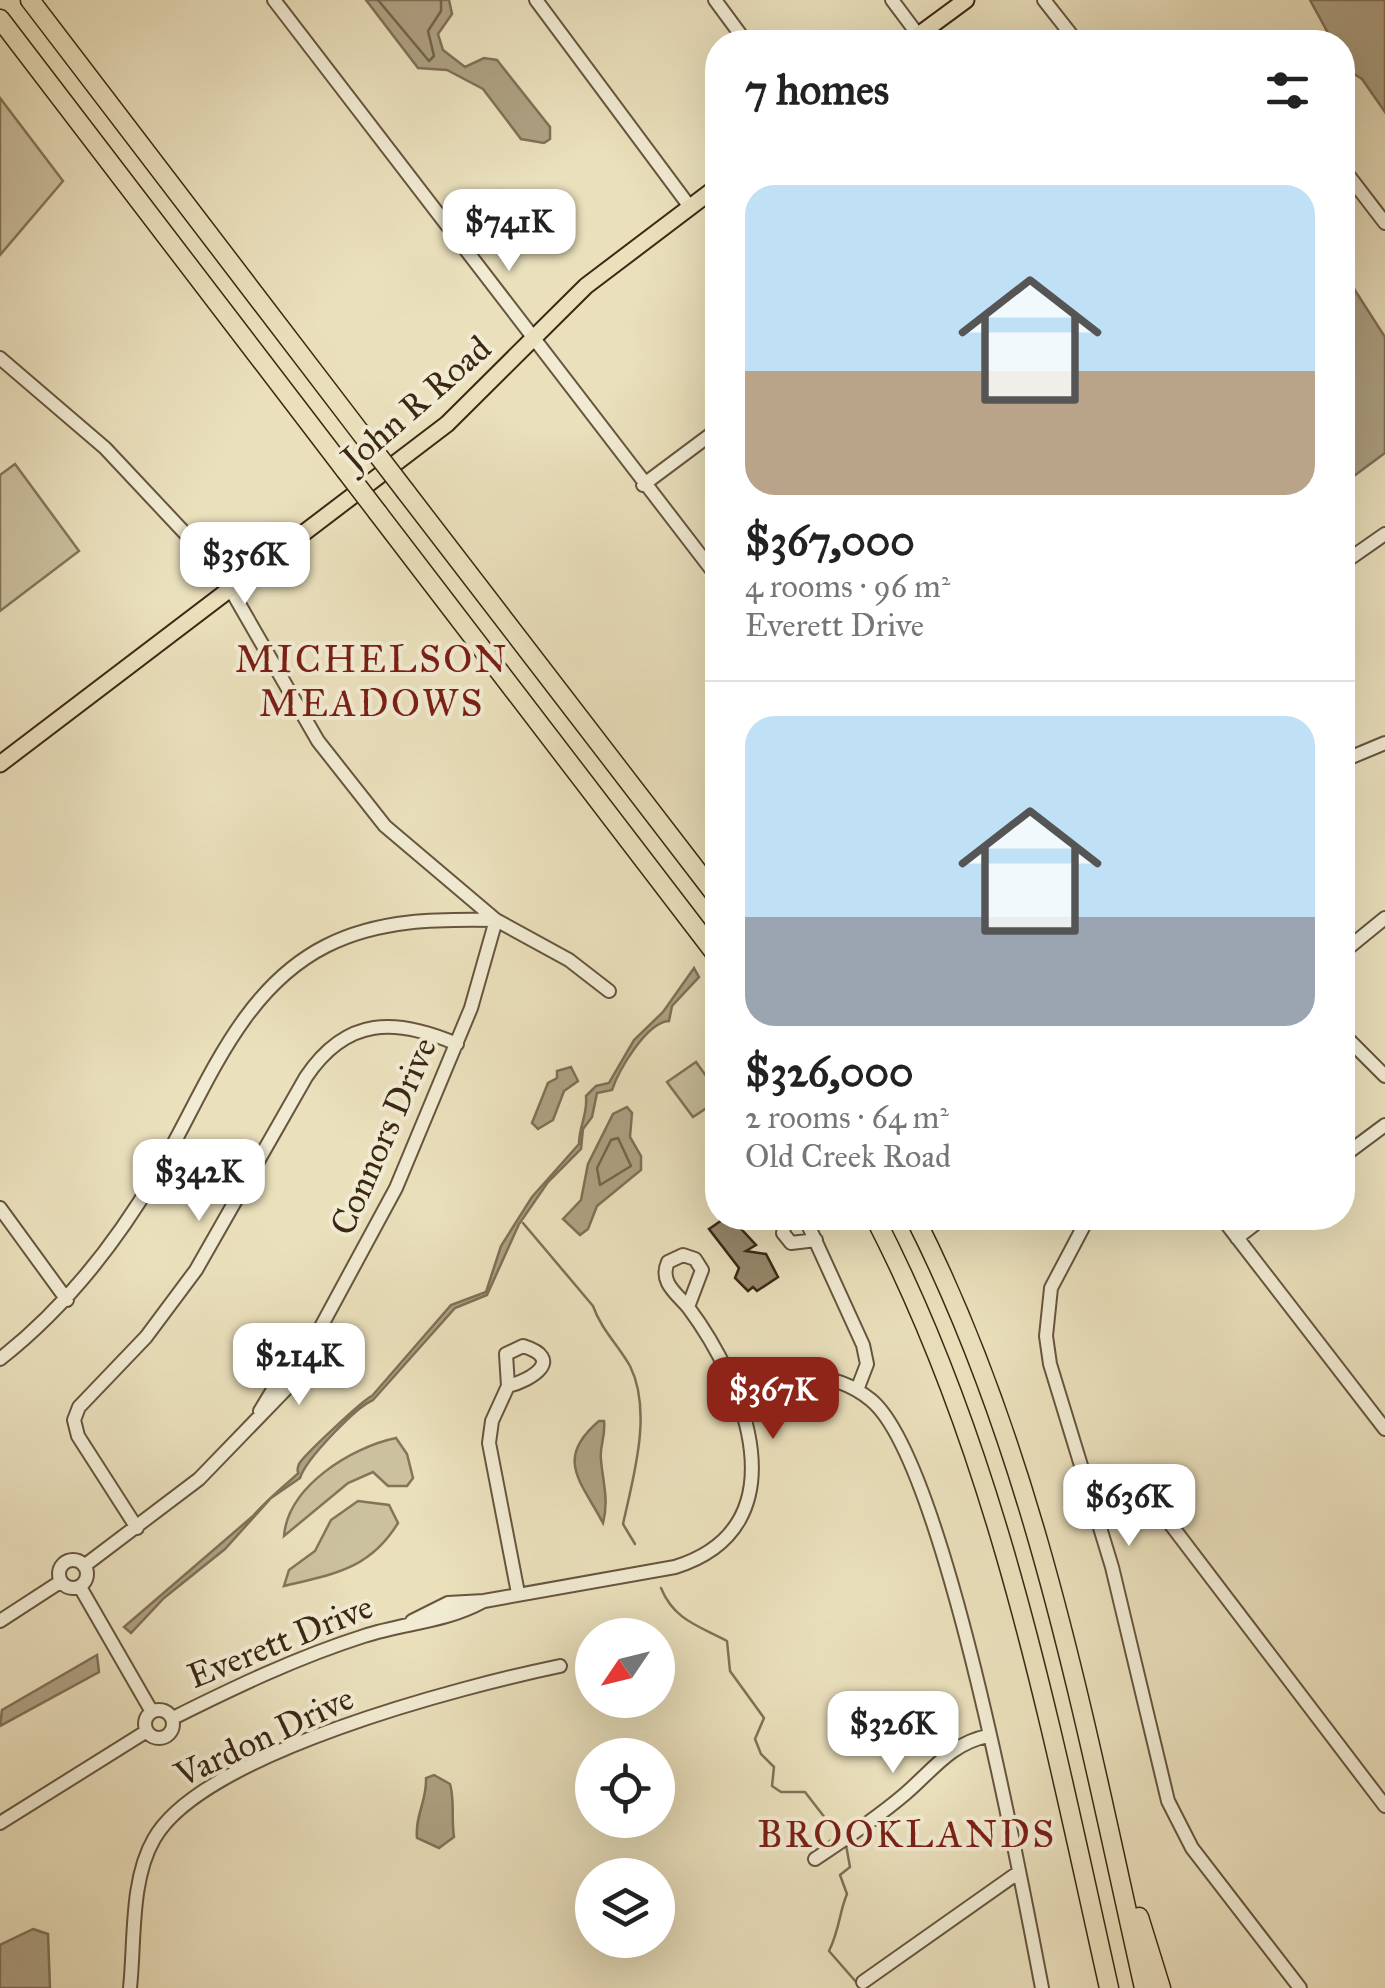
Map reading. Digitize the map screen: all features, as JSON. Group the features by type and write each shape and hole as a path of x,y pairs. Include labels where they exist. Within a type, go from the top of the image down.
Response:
{"highway":[{"path":"30,0 705,881"},
{"path":"0,19 705,940"},
{"path":"880,1230 940,1360 990,1496 1026,1623 1096,1928 1106,1988"},
{"path":"919,1230 972,1346 1010,1445 1052,1582 1144,1988"},
{"path":"1095,1771 1161,1988"}],"main road":[{"path":"926,30 966,0"},
{"name":"John R Road","path":"0,764 447,424 602,273 705,196"}],"street":[{"path":"274,0 705,562"},
{"path":"536,0 690,207"},
{"path":"714,0 737,30"},
{"path":"892,0 909,30"},
{"path":"1044,0 1068,30"},
{"path":"1355,184 1385,223"},
{"path":"0,358 136,478 231,590 302,717 348,784 397,838 496,920 569,960 608,990"},
{"path":"643,484 705,439"},
{"path":"1355,555 1385,534"},
{"path":"1355,756 1385,743"},
{"path":"1355,942 1385,918"},
{"path":"0,1359 67,1300 122,1230 242,1022 276,982 317,951 371,928 405,922 496,920"},
{"name":"Connors Drive","path":"84,1566 200,1479 280,1399 375,1233 457,1044 496,920"},
{"path":"137,1528 78,1436 74,1420 79,1407 146,1337 196,1270 321,1057 350,1035 375,1027 415,1028 457,1044"},
{"path":"1355,1046 1385,1076"},
{"path":"1355,1147 1385,1125"},
{"path":"0,1208 67,1300"},
{"path":"783,1230 791,1243 816,1240"},
{"path":"811,1230 866,1354 866,1374 857,1390"},
{"path":"1082,1230 1051,1288 1046,1336 1056,1390 1088,1488 1160,1771 1178,1827 1300,1988"},
{"path":"1231,1230 1385,1429"},
{"path":"1237,1238 1247,1230"},
{"name":"Everett Drive","path":"172,1718 304,1658 412,1621 448,1603 484,1601 675,1567 722,1540 744,1508 754,1472 750,1432 718,1351 688,1308"},
{"path":"736,1393 788,1375 822,1377 857,1390 888,1417 907,1453 948,1572 1042,1988"},
{"path":"508,1386 492,1421 489,1443 518,1593"},
{"path":"1088,1488 1124,1480 1146,1492 1385,1806"},
{"path":"74,1560 84,1566 86,1580 80,1587 68,1588 60,1582 59,1570 65,1562 74,1560"},
{"path":"0,1621 60,1582"},
{"path":"80,1587 152,1712"},
{"name":"Vardon Drive","path":"130,1988 146,1853 168,1818 190,1799 273,1757 377,1715 560,1666"},
{"path":"161,1710 172,1718 171,1732 163,1738 147,1731 146,1718 152,1712 161,1710"},
{"path":"0,1822 147,1731"},
{"path":"814,1859 898,1800 948,1754 968,1741 988,1736"},
{"path":"863,1982 1018,1872"}],"shaded area":[{"path":"0,98 63,181 0,255"},
{"path":"15,464 79,551 0,611 0,475"},
{"path":"696,1062 705,1074 705,1109 693,1117 667,1082"},
{"path":"396,1438 407,1454 413,1478 407,1486 388,1486 373,1472 348,1483 284,1536 288,1518 310,1485 360,1450"},
{"path":"358,1501 389,1505 398,1523 387,1538 375,1551 349,1567 284,1586 289,1570 315,1551 331,1520"}],"water":[{"path":"366,0 449,0 452,14 438,34 443,50 465,67 484,58 497,60 550,127 550,139 544,143 521,139 483,89 447,70 418,68"},
{"path":"1310,0 1385,0 1385,112 1355,74 1355,30 1326,30"},
{"path":"1355,290 1385,337 1385,453 1355,475"},
{"path":"694,968 699,977 672,1006 669,1021 642,1039 612,1090 597,1093 592,1117 583,1129 581,1149 548,1182 519,1224 487,1295 455,1308 373,1400 332,1434 300,1478 271,1498 225,1549 164,1598 131,1633 124,1627 296,1475 303,1459 372,1396 451,1305 486,1292 501,1246 532,1197 579,1144 586,1096 596,1086 609,1083 634,1040 663,1012"},
{"path":"571,1067 578,1081 564,1091 553,1120 538,1129 532,1123 548,1083 557,1078 557,1071"},
{"path":"627,1107 632,1113 630,1137 641,1156 641,1170 597,1206 588,1229 580,1235 563,1219 581,1200 588,1164 613,1114"},
{"path":"604,1421 603,1523 580,1482 575,1459 585,1435"},
{"path":"97,1655 99,1672 0,1726 2,1710"},
{"path":"434,1775 450,1784 452,1797 454,1837 439,1848 417,1838 426,1778"},
{"path":"33,1929 48,1934 50,1988 0,1988 0,1945"}],"building":[{"path":"710,1230 742,1230 756,1245 746,1251 766,1254 778,1277 757,1291 753,1287 748,1291 735,1278 739,1268"}],"waterway":[{"path":"523,1223 593,1306 637,1384 639,1445 623,1524 635,1544"},
{"path":"661,1588 680,1615 727,1641 730,1671 764,1718 755,1739 761,1754 774,1767 772,1786 781,1792 805,1792 839,1836"},
{"path":"846,1845 850,1867 840,1875 847,1894 829,1951 857,1983"}],"district":[{"name":"MICHELSON MEADOWS","path":"372,681"},
{"name":"BROOKLANDS","path":"907,1834"}]}
